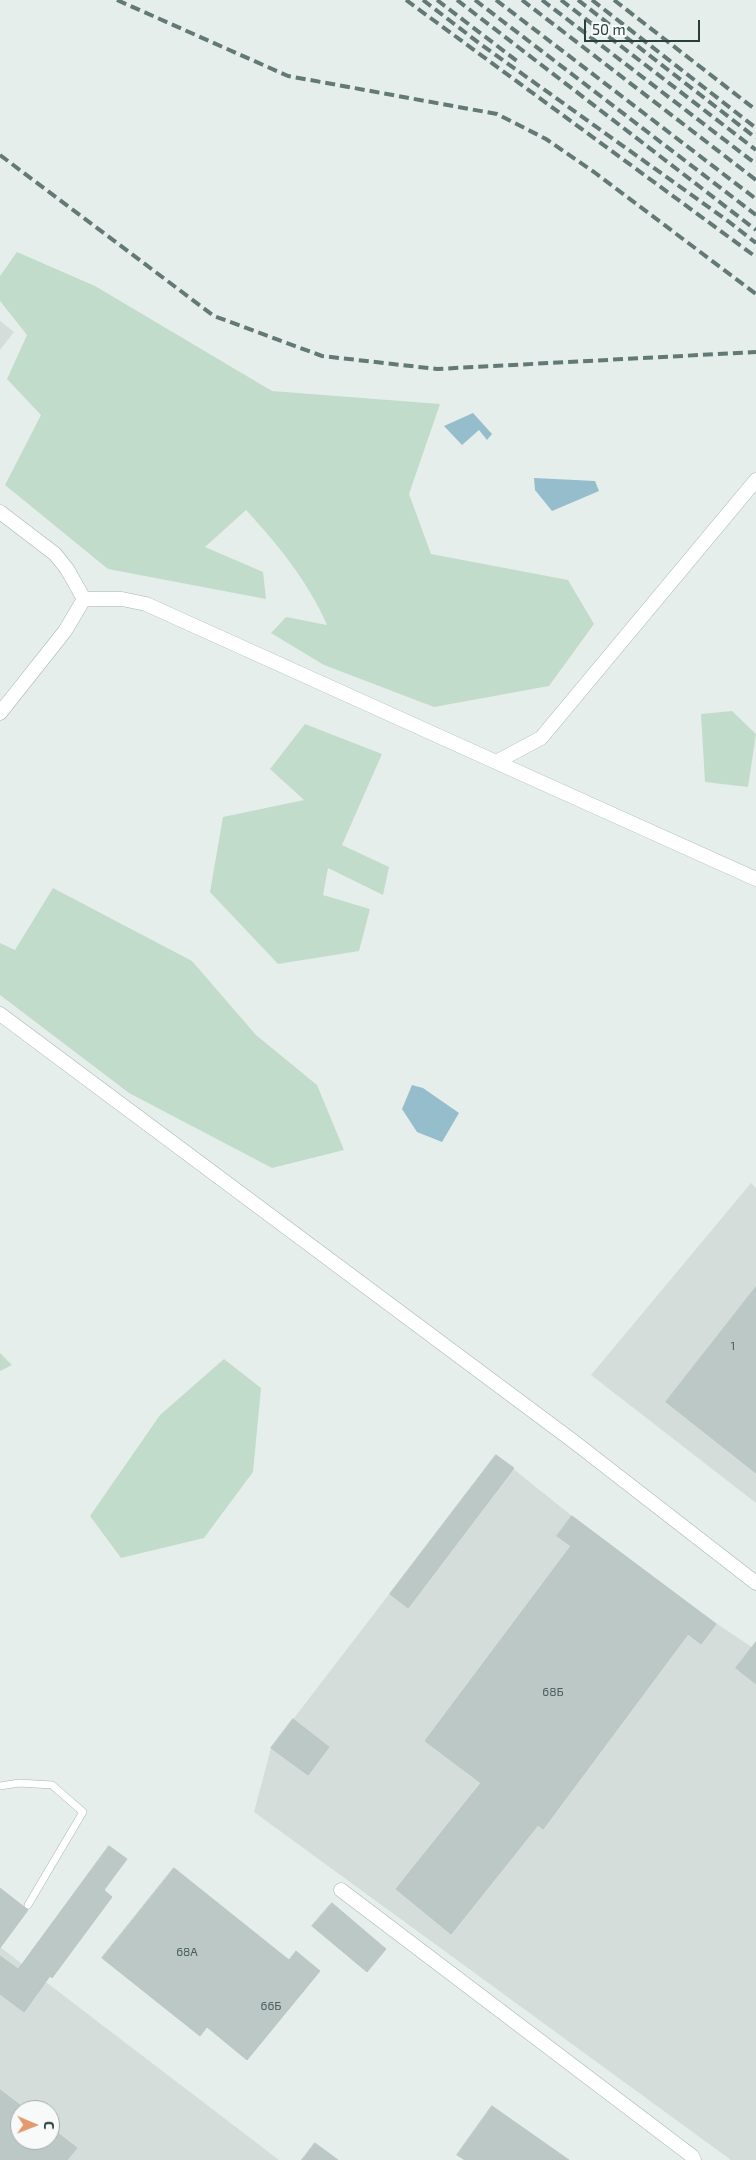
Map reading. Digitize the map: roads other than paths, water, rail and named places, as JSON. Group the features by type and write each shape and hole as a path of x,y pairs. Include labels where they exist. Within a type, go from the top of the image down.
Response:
{"street":[{"path":"496,762 541,738 756,480"},
{"path":"0,512 55,554 67,569 84,599"},
{"path":"84,599 122,599 146,604 756,879"},
{"path":"0,712 65,631 84,599"},
{"path":"0,1014 573,1441 756,1583"},
{"path":"341,1890 692,2156 694,2160"}],"lane":[{"path":"0,1786 19,1783 52,1784 83,1812 28,1905"}],"water":[{"path":"473,413 492,434 487,440 479,430 462,445 444,426"},
{"path":"534,478 595,481 599,491 552,511 535,490"},
{"path":"412,1085 423,1088 459,1113 442,1142 417,1132 402,1109"}],"railway":[{"path":"117,0 288,76 497,114 546,139 594,172 756,294"},
{"path":"406,0 756,257"},
{"path":"423,0 479,43 756,243"},
{"path":"437,0 517,61"},
{"path":"457,0 756,230"},
{"path":"475,0 756,215"},
{"path":"496,0 756,199"},
{"path":"522,0 756,180"},
{"path":"542,0 756,164"},
{"path":"561,0 756,150"},
{"path":"578,0 756,138"},
{"path":"592,0 756,128"},
{"path":"614,0 756,110"},
{"path":"0,155 214,316 322,356 437,369 756,352"}]}
